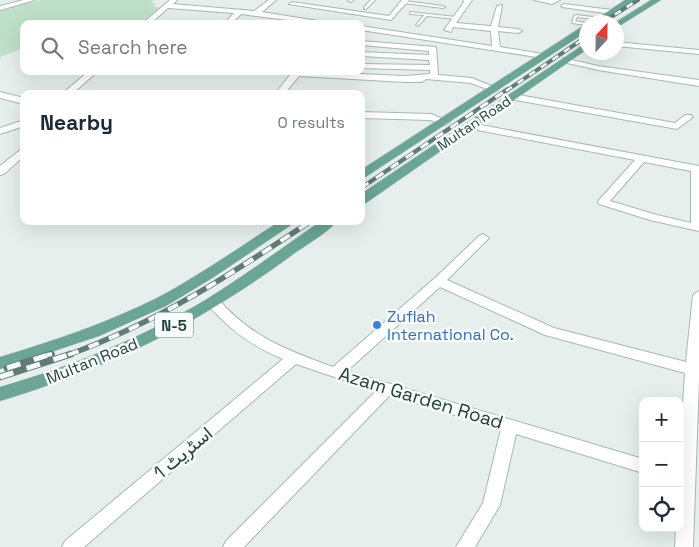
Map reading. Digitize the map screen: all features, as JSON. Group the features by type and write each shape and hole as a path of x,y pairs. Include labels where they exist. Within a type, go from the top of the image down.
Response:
{"main road":[{"path":"607,15 631,0"},
{"path":"624,21 657,0"},
{"name":"Multan Road","path":"365,173 579,33"},
{"name":"Multan Road","path":"365,197 579,51"},
{"path":"402,150 422,157"},
{"name":"Multan Road","path":"0,363 132,315 180,292 284,225"},
{"name":"Multan Road","path":"0,394 111,356 177,323 213,302 324,225"}],"street":[{"path":"0,8 32,0"},
{"path":"150,20 175,0"},
{"path":"256,12 273,0"},
{"path":"441,40 468,0"},
{"path":"536,0 555,2 557,0"},
{"path":"277,15 295,2 390,18 405,1"},
{"path":"168,6 220,7 309,20"},
{"path":"496,48 494,29 500,6"},
{"path":"564,6 612,12"},
{"path":"231,20 240,11"},
{"path":"452,25 494,29 519,34"},
{"path":"365,29 543,56"},
{"path":"365,42 433,49 434,77"},
{"path":"624,45 699,52"},
{"path":"365,54 433,58"},
{"path":"566,60 598,68 699,83"},
{"path":"365,66 434,68"},
{"path":"71,90 89,75"},
{"path":"282,90 295,75"},
{"path":"344,75 405,79 422,79 424,76 472,81 495,89"},
{"path":"0,94 20,100"},
{"path":"513,97 678,126 688,117"},
{"path":"365,115 431,118 445,122"},
{"path":"0,131 20,124"},
{"path":"470,126 698,168 698,228 654,218 603,202 641,159"},
{"path":"0,172 20,154"},
{"path":"335,372 439,281 483,238"},
{"path":"439,281 550,332 695,371"},
{"path":"684,547 699,295"},
{"name":"Azam Garden Road","path":"213,302 231,322 249,336 294,358 639,465"},
{"name":"اسٹریٹ 1","path":"71,547 294,358"},
{"path":"232,547 388,388"},
{"path":"465,547 490,505 510,425"}],"lane":[{"path":"365,8 373,0"},
{"path":"405,1 443,7"},
{"path":"411,13 456,18"},
{"path":"418,25 426,15"},
{"path":"579,17 576,16 572,22 579,23"}],"green space":[{"path":"41,0 154,0 150,3 156,3 153,7 160,7 145,20 20,20 20,50 0,57 0,10"}],"railway":[{"path":"614,15 638,0"},
{"path":"506,91 579,42"},
{"path":"365,185 508,89"},
{"path":"68,355 133,328 194,296 305,225"},
{"path":"7,368 49,355"},
{"path":"0,377 68,355"}],"place":[{"name":"Zuflah International Co.","path":"377,325"}]}
